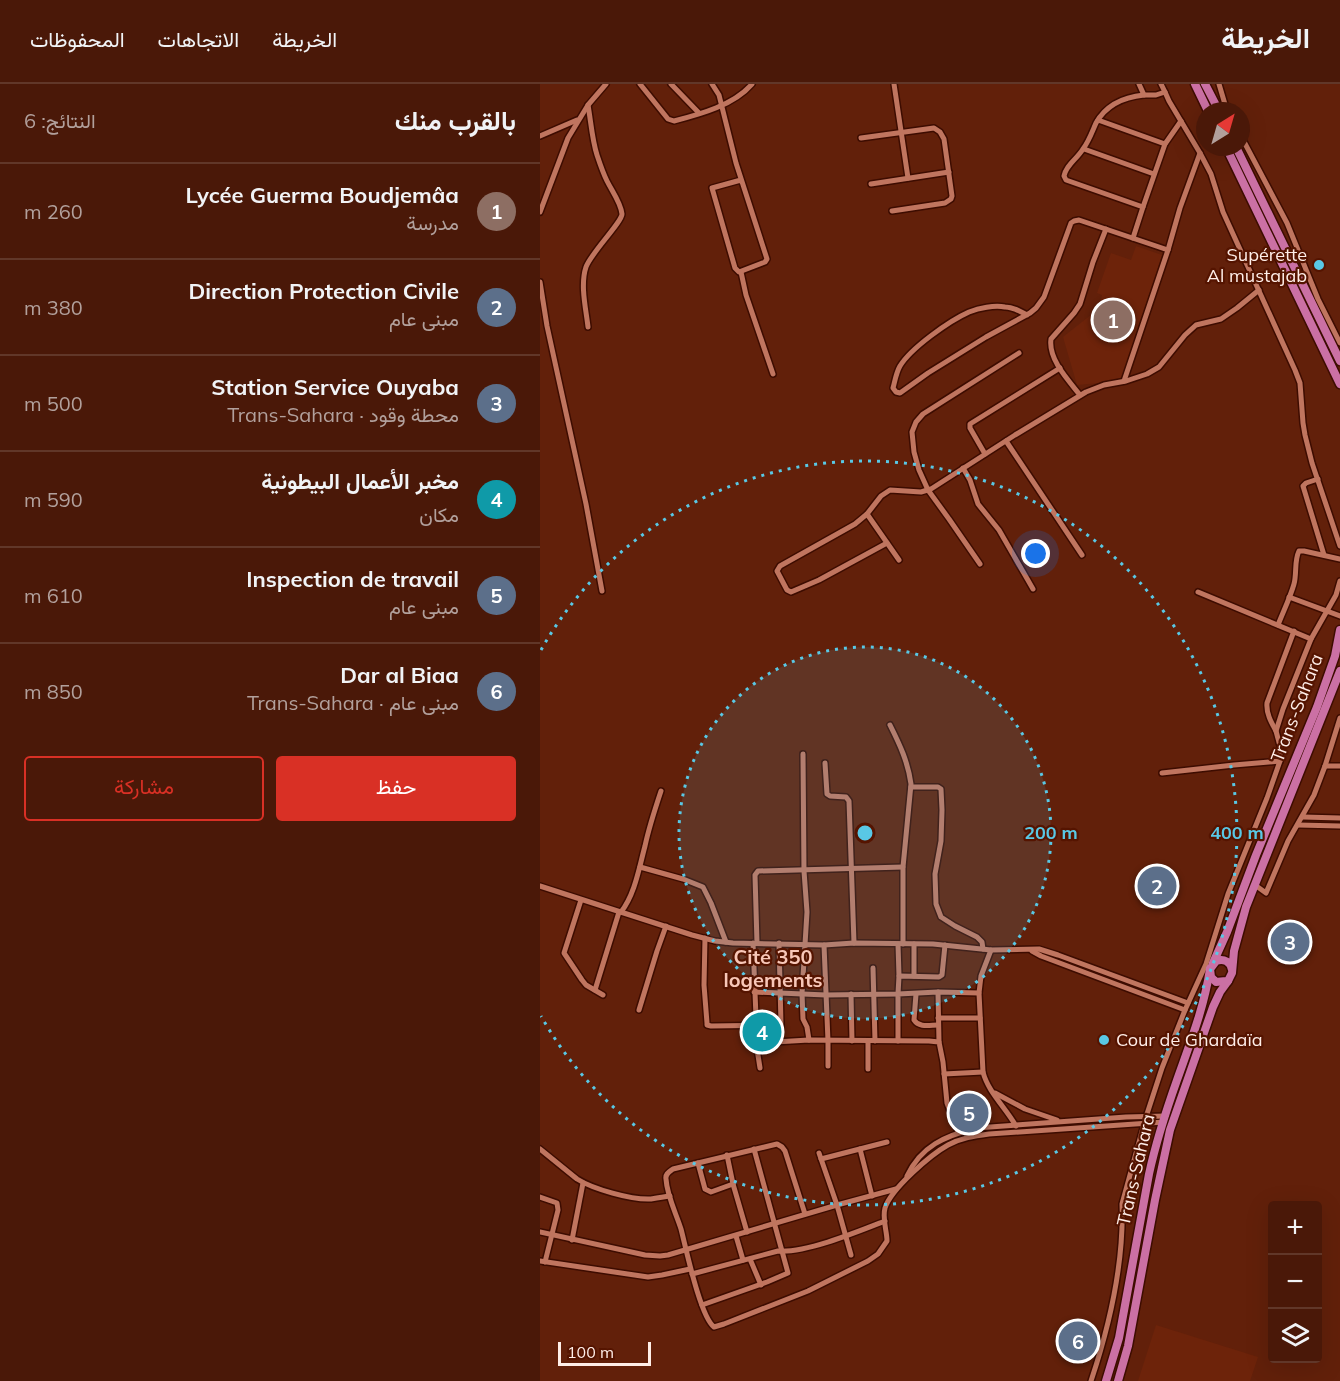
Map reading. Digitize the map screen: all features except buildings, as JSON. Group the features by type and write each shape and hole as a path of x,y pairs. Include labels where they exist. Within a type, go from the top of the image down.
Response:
{"highway":[{"path":"1195,84 1204,102"},
{"path":"1205,84 1214,102"},
{"path":"1230,156 1340,384"},
{"path":"1240,156 1340,361"},
{"name":"Trans-Sahara","path":"1106,1381 1119,1338 1149,1174 1163,1119 1205,998 1210,965 1227,932 1320,698 1335,656 1340,630"},
{"name":"Trans-Sahara","path":"1232,970 1238,934 1255,885 1340,670"},
{"path":"1219,960 1226,961 1232,966 1232,970 1228,981 1216,982 1211,977 1210,965 1219,960"},
{"name":"Trans-Sahara","path":"1118,1381 1128,1347 1155,1200 1174,1119 1213,1007 1228,981"}],"street":[{"path":"540,212 563,147 588,105 606,84"},
{"path":"640,84 671,120 721,105 739,96 752,84"},
{"path":"670,84 699,113"},
{"path":"712,84 719,95 741,180 767,259 741,272"},
{"path":"894,84 908,178"},
{"path":"1139,84 1144,95"},
{"path":"1161,84 1196,146"},
{"path":"1218,84 1224,102"},
{"path":"1143,207 1066,180 1064,176 1066,169 1084,149 1098,120 1109,107 1127,98 1165,92"},
{"path":"588,105 596,154 622,214 621,220 593,254 587,266 584,284 588,327"},
{"path":"540,136 579,119"},
{"path":"1098,120 1165,144"},
{"path":"1133,238 1165,144 1181,121"},
{"path":"861,138 932,128 937,129 944,139 952,196 949,201 892,211"},
{"path":"1084,149 1154,174"},
{"path":"1250,153 1287,223 1318,299 1340,343"},
{"path":"1124,381 1199,156"},
{"path":"1202,156 1211,174 1223,212 1300,383 1303,423 1340,546"},
{"path":"871,184 949,172"},
{"path":"741,180 712,188 735,268 741,272 773,374"},
{"path":"1027,315 1006,307 996,307 980,309 962,316 913,350 901,364 893,388 900,393 928,373 1027,315 1036,308 1044,297 1071,223 1074,221 1079,220 1167,250"},
{"path":"1080,395 1060,368 1050,345 1051,339 1080,304 1106,229"},
{"path":"540,282 602,591"},
{"path":"887,543 819,580 791,592 787,590 777,571 780,566 855,524 867,514 881,496 890,490 921,492 928,490 1080,395 1104,385 1147,374 1159,367 1185,335 1196,326 1221,319 1259,290"},
{"path":"980,564 928,490 914,452 912,432 916,422 923,414 1019,353"},
{"path":"985,454 970,424 1060,368"},
{"path":"1006,441 1082,555"},
{"path":"963,468 970,480 978,504 999,530 1033,589"},
{"path":"1318,478 1303,486 1324,555"},
{"path":"867,514 898,560"},
{"path":"1278,625 1294,585 1297,573 1296,557 1299,551 1304,550 1340,559"},
{"path":"1276,731 1311,639 1340,581"},
{"path":"1198,592 1311,639"},
{"path":"1289,597 1340,616"},
{"path":"1091,1381 1115,1287 1123,1217 1122,1204 1146,1117 1185,1010 1210,965 1228,894 1280,761 1280,746 1267,703 1294,631"},
{"path":"1255,885 1266,893 1288,841 1314,795 1340,718"},
{"path":"890,725 903,750 911,787 903,867 898,1041"},
{"path":"803,754 804,871 807,912 802,1018 807,1027 809,1040"},
{"path":"1162,773 1280,761"},
{"path":"825,763 827,794 846,797 849,801 854,943"},
{"path":"1325,766 1340,766"},
{"path":"911,787 941,789 941,841 935,874 936,904 941,916 977,937 982,942 983,949"},
{"path":"595,990 620,912 627,904 640,867 661,791"},
{"path":"1303,816 1340,818"},
{"path":"1298,825 1340,826"},
{"path":"640,867 683,879 704,888 726,942"},
{"path":"760,1068 756,1043 754,992 755,873 759,870 804,871 903,867"},
{"path":"540,886 705,938 726,942 824,945 914,944 991,950 1039,950 1058,955 1098,973 1188,1003"},
{"path":"581,900 564,953 582,980 603,994"},
{"path":"639,1010 666,926"},
{"path":"705,938 704,985 707,1025 711,1026 781,1025 779,943"},
{"path":"914,944 914,976"},
{"path":"824,945 828,1066"},
{"path":"899,976 939,977 942,975 945,945"},
{"path":"991,950 981,976 979,993 983,1072 987,1083 1015,1125 1017,1132"},
{"path":"1032,951 1036,955 1056,962 1077,965"},
{"path":"1056,962 1058,955"},
{"path":"868,1069 872,1041 873,968"},
{"path":"1098,973 1152,998 1185,1010"},
{"path":"1152,998 1154,991"},
{"path":"754,992 979,993"},
{"path":"938,992 939,1042 947,1103 958,1132"},
{"path":"850,994 852,1041"},
{"path":"916,994 914,1020 920,1025 980,1018"},
{"path":"756,1043 809,1040 939,1042"},
{"path":"944,1074 983,1072"},
{"path":"993,1092 1025,1109 1051,1119 1068,1122"},
{"path":"907,1178 913,1164 929,1147 958,1132 976,1128 1126,1117 1174,1119"},
{"path":"805,1214 785,1151 777,1144 668,1172 665,1178 681,1228 691,1271 710,1324 716,1327 808,1291 868,1262 878,1254 887,1241 885,1206 907,1178 948,1145 963,1139 989,1134 1145,1124 1163,1119"},
{"path":"850,1255 837,1205 820,1156 887,1142"},
{"path":"540,1149 583,1183 626,1197 648,1199 670,1196"},
{"path":"702,1305 761,1285 788,1273 754,1149"},
{"path":"860,1149 872,1196"},
{"path":"727,1155 747,1232"},
{"path":"698,1163 705,1190 711,1192 733,1184"},
{"path":"573,1240 583,1183"},
{"path":"540,1233 645,1255 660,1256 898,1189"},
{"path":"540,1197 558,1205 552,1235 543,1261 648,1277 691,1271 778,1251 785,1252 814,1246 885,1221"},
{"path":"736,1236 743,1260"},
{"path":"750,1259 761,1285"}],"shaded area":[{"path":"1136,246 1162,255 1121,381 1077,385 1063,337 1106,303 1101,300 1102,295 1097,293 1111,253 1131,260"},
{"path":"1156,1325 1258,1357 1250,1381 1138,1381"}],"place":[{"name":"Supérette Al mustajab","path":"1319,265"},
{"name":"Lycée Guerma Boudjemâa","path":"1113,320"},
{"name":"Direction Protection Civile","path":"1157,886"},
{"name":"Station Service Ouyaba","path":"1290,942"},
{"name":"مخبر الأعمال البيطونية","path":"762,1032"},
{"name":"Cour de Ghardaïa","path":"1104,1040"},
{"name":"Inspection de travail","path":"969,1113"},
{"name":"Dar al Biaa","path":"1078,1341"}],"district":[{"name":"Cité 350 logements","path":"773,968"}]}
